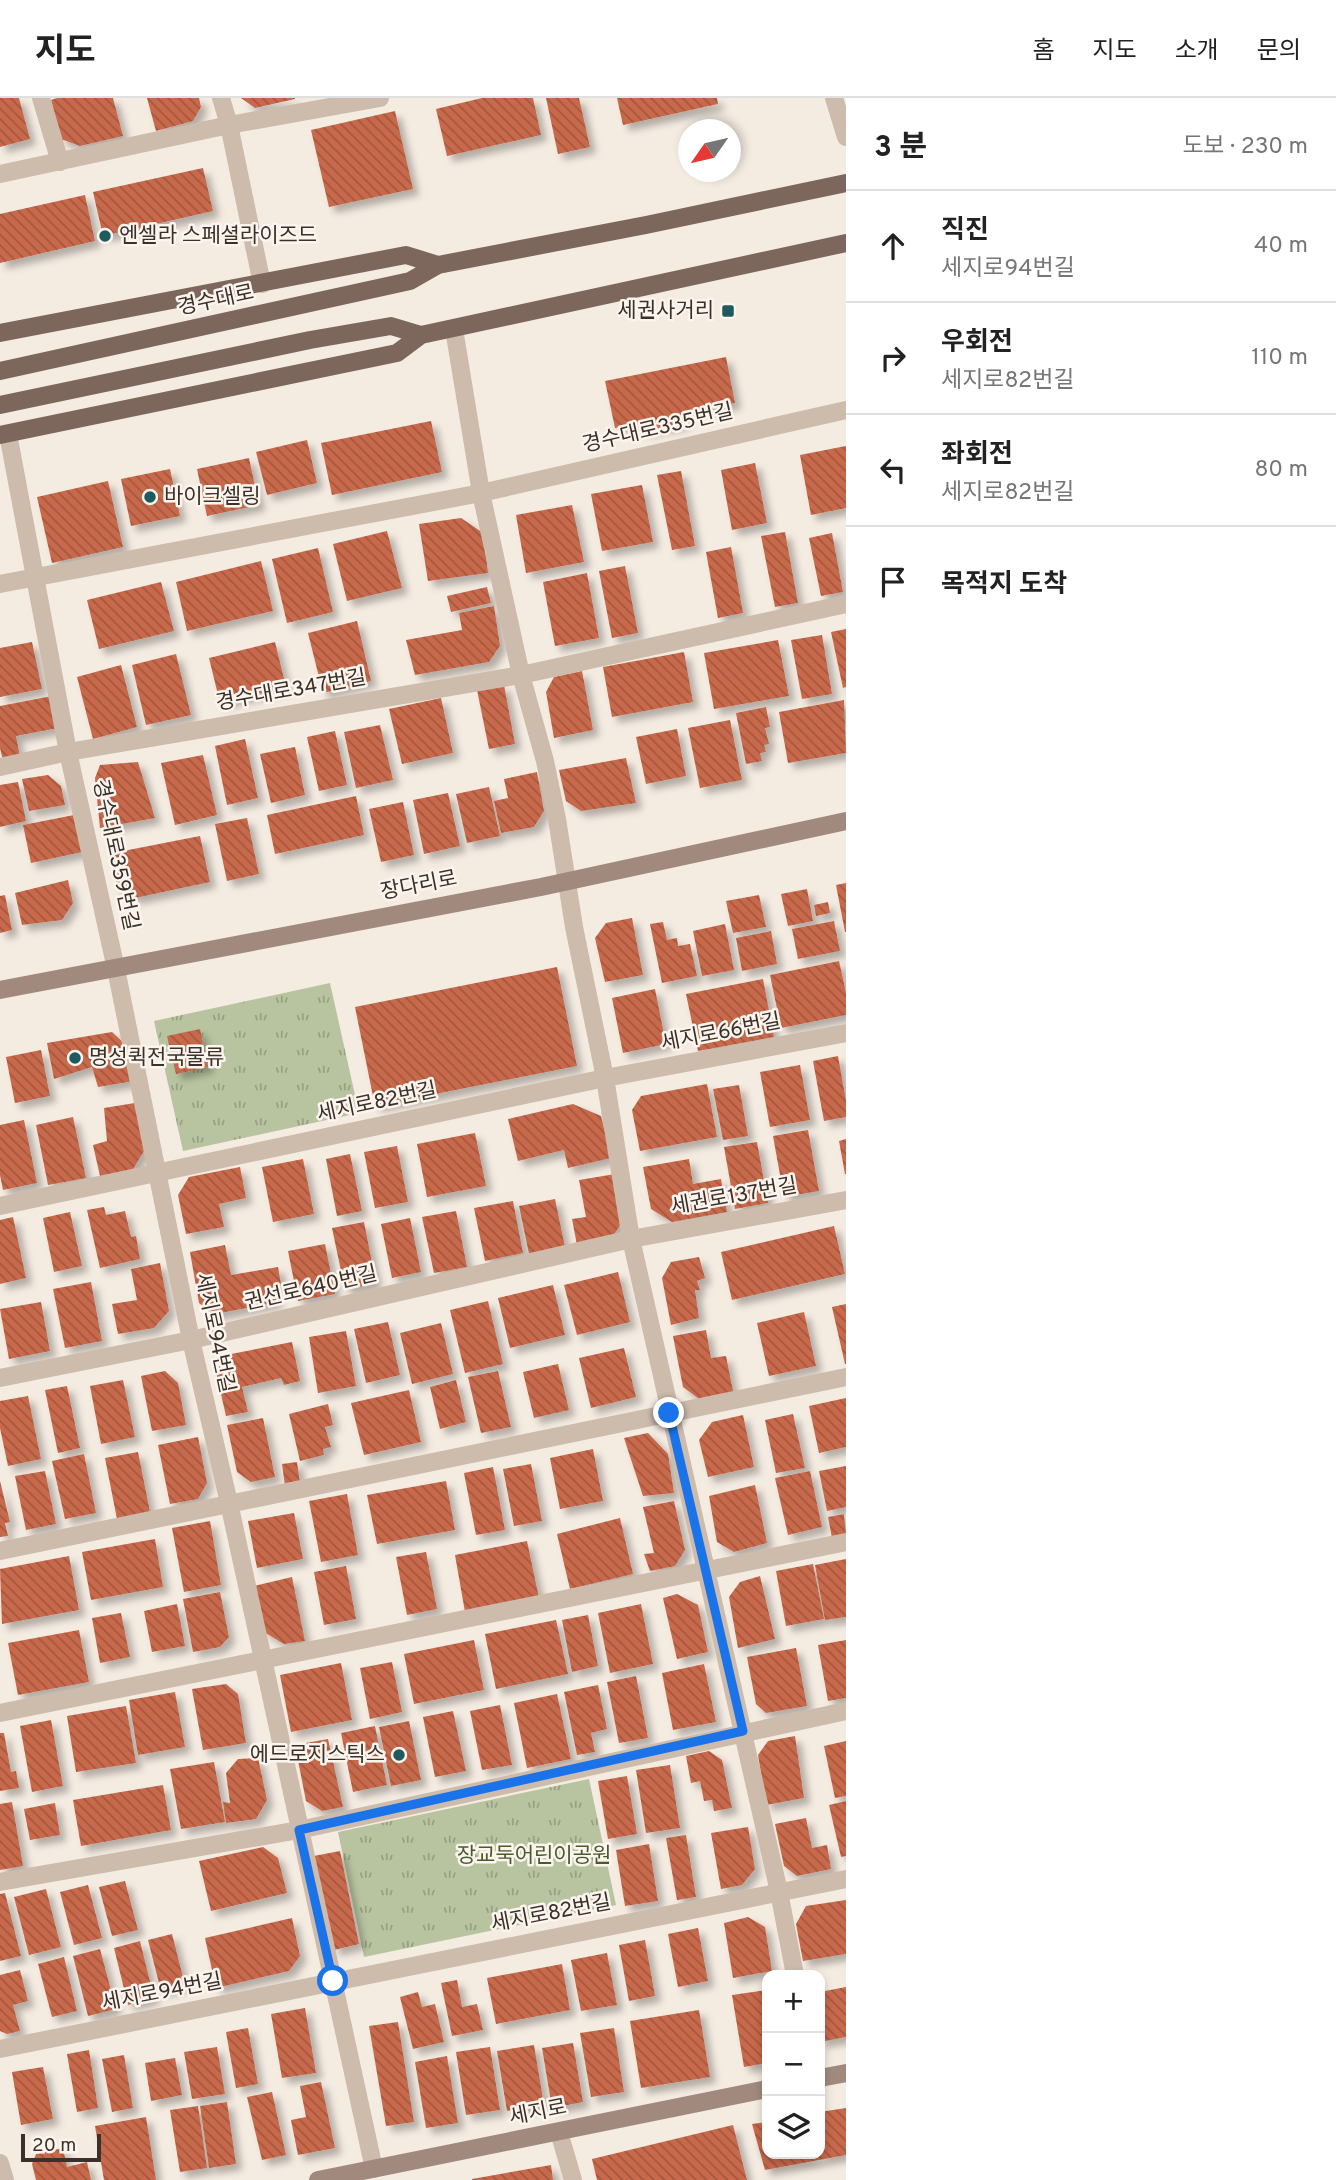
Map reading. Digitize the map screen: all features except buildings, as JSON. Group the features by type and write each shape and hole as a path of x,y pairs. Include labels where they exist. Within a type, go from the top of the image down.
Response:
{"main road":[{"name":"경수대로","path":"0,371 410,281 438,265 846,183"},
{"path":"4,434 397,353 421,335 846,243"},
{"name":"경수대로","path":"0,333 406,255 438,265"},
{"path":"0,405 391,326 421,335"}],"street":[{"path":"41,98 60,162"},
{"path":"221,98 262,284"},
{"path":"0,174 229,125 380,98"},
{"path":"834,98 846,137"},
{"path":"454,329 481,493 521,675 545,761 574,927 605,1078 631,1239 779,1892 794,1970"},
{"name":"경수대로335번길","path":"481,493 846,410"},
{"name":"경수대로359번길","path":"4,434 68,752 116,969"},
{"path":"0,584 481,493"},
{"path":"521,675 846,604"},
{"name":"경수대로347번길","path":"68,752 521,675"},
{"path":"0,767 68,752"},
{"name":"장다리로","path":"0,990 567,881 846,821"},
{"name":"세지로94번길","path":"116,969 191,1340 374,2169"},
{"name":"세지로66번길","path":"605,1078 846,1033"},
{"name":"세지로82번길","path":"158,1172 605,1078"},
{"path":"0,1206 158,1172"},
{"name":"세권로137번길","path":"631,1239 846,1200"},
{"name":"권선로640번길","path":"0,1378 191,1340 631,1239"},
{"path":"0,1551 846,1377"},
{"path":"0,1713 846,1542"},
{"path":"0,1882 299,1830 743,1731 846,1711"},
{"path":"779,1892 846,1879"},
{"name":"세지로82번길","path":"333,1981 779,1892"},
{"name":"세지로94번길","path":"0,2049 333,1981"},
{"path":"825,2077 846,2073"},
{"name":"세지로","path":"318,2180 762,2090"},
{"path":"559,2132 573,2180"},
{"path":"0,2163 5,2180"}],"green space":[{"path":"330,983 359,1113 183,1151 154,1021"},
{"name":"장교둑어린이공원","path":"589,1779 616,1905 364,1957 338,1832"}],"place":[{"name":"엔셀라 스페셜라이즈드","path":"105,236"},
{"name":"세권사거리","path":"728,311"},
{"name":"바이크셀링","path":"150,497"},
{"name":"명성퀵전국물류","path":"75,1058"},
{"name":"에드로지스틱스","path":"399,1755"}],"route":[{"path":"333,1981 299,1830 743,1731 669,1413"}]}
